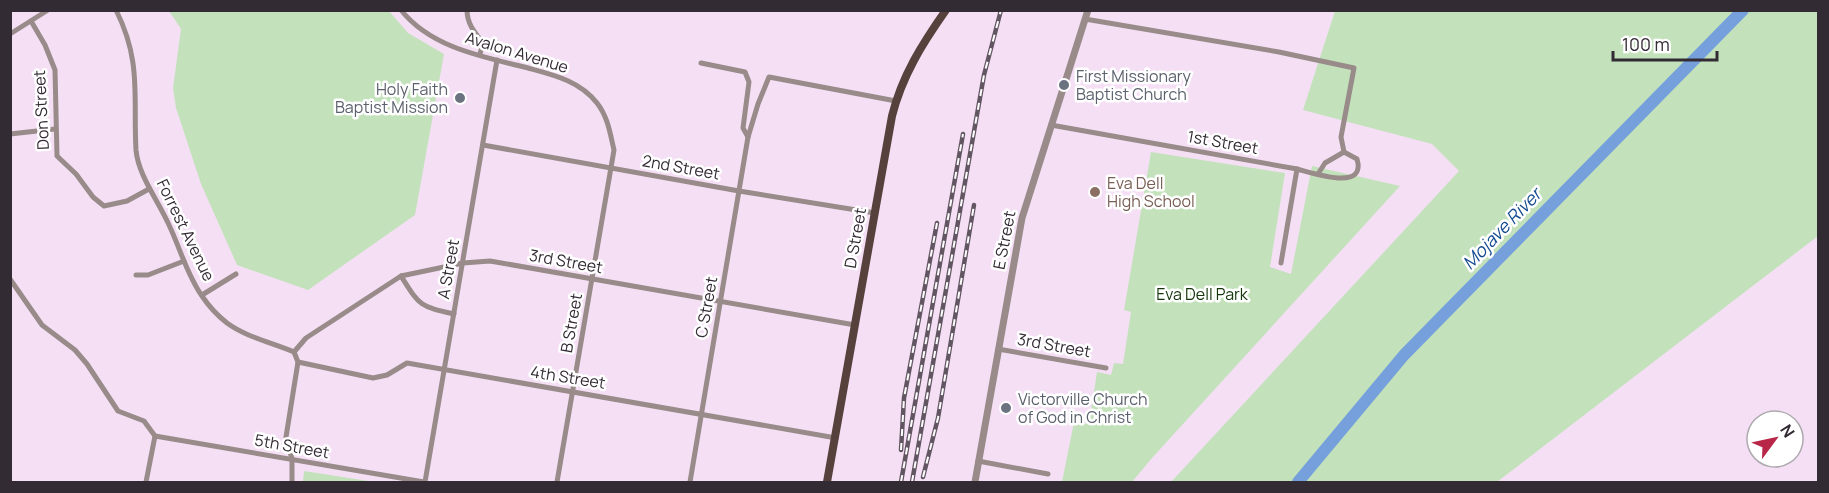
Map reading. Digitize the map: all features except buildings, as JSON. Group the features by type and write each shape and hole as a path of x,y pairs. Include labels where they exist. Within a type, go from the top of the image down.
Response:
{"main road":[{"name":"D Street","path":"827,483 885,147 896,101 918,52 946,10"}],"street":[{"path":"10,34 48,10"},
{"name":"Forrest Avenue","path":"116,10 127,32 135,65 136,153 149,189 169,224 202,296 226,322 245,333 294,352"},
{"name":"Avalon Avenue","path":"401,10 410,21 443,43 577,84 597,103 608,123 614,150 610,168"},
{"path":"467,10 472,30 483,43 480,54"},
{"name":"E Street","path":"975,483 1022,218 1088,10"},
{"path":"1085,19 1279,52 1354,68 1341,137 1344,152 1325,163 1318,174"},
{"name":"Don Street","path":"31,21 45,45 55,70 57,156 76,174 93,197 104,206 127,201 149,189"},
{"name":"A Street","path":"424,483 497,60"},
{"path":"701,63 745,72 749,82 743,128 748,136"},
{"path":"748,136 769,76 896,101"},
{"name":"1st Street","path":"1050,125 1336,178 1351,178 1357,173 1359,167 1356,159 1344,152"},
{"path":"10,134 55,129"},
{"name":"C Street","path":"690,483 748,136"},
{"name":"2nd Street","path":"483,145 875,213"},
{"name":"B Street","path":"557,483 610,168"},
{"path":"1281,263 1297,170"},
{"path":"136,275 148,275 184,261"},
{"name":"3rd Street","path":"294,352 306,338 400,276 463,262 490,261 855,325"},
{"path":"202,296 237,274"},
{"path":"400,276 417,302 431,309 454,314"},
{"path":"10,279 42,325 75,350 87,364 118,411 144,421 155,436 146,483"},
{"name":"3rd Street","path":"998,349 1106,368"},
{"path":"292,483 292,459 286,437 298,362 294,352"},
{"name":"4th Street","path":"298,362 373,378 387,375 407,363 836,438"},
{"name":"5th Street","path":"155,436 424,483"},
{"path":"978,461 1048,474"}],"green space":[{"path":"169,11 389,11 408,33 444,54 415,215 308,290 237,265 201,184 176,108 173,88 181,29"},
{"path":"1335,11 1818,11 1818,236 1497,482 1171,482 1459,171 1432,144 1303,110"},
{"name":"Eva Dell Park","path":"1151,152 1285,173 1270,267 1291,274 1312,166 1400,186 1132,482 1062,482 1074,422 1089,424 1097,372 1111,375 1114,363 1123,364 1131,312 1124,310"},
{"path":"304,471 375,482 303,482"}],"waterway":[{"name":"Mojave River","path":"1298,482 1404,355 1743,10"}],"railway":[{"path":"912,482 984,75 1001,10"},
{"path":"901,482 963,134"},
{"path":"923,477 938,418 974,205"},
{"path":"901,450 904,398 937,223"}],"place":[{"name":"First Missionary Baptist Church","path":"1064,85"},
{"name":"Holy Faith Baptist Mission","path":"460,98"},
{"name":"Eva Dell High School","path":"1095,192"},
{"name":"Victorville Church of God in Christ","path":"1006,408"}]}
